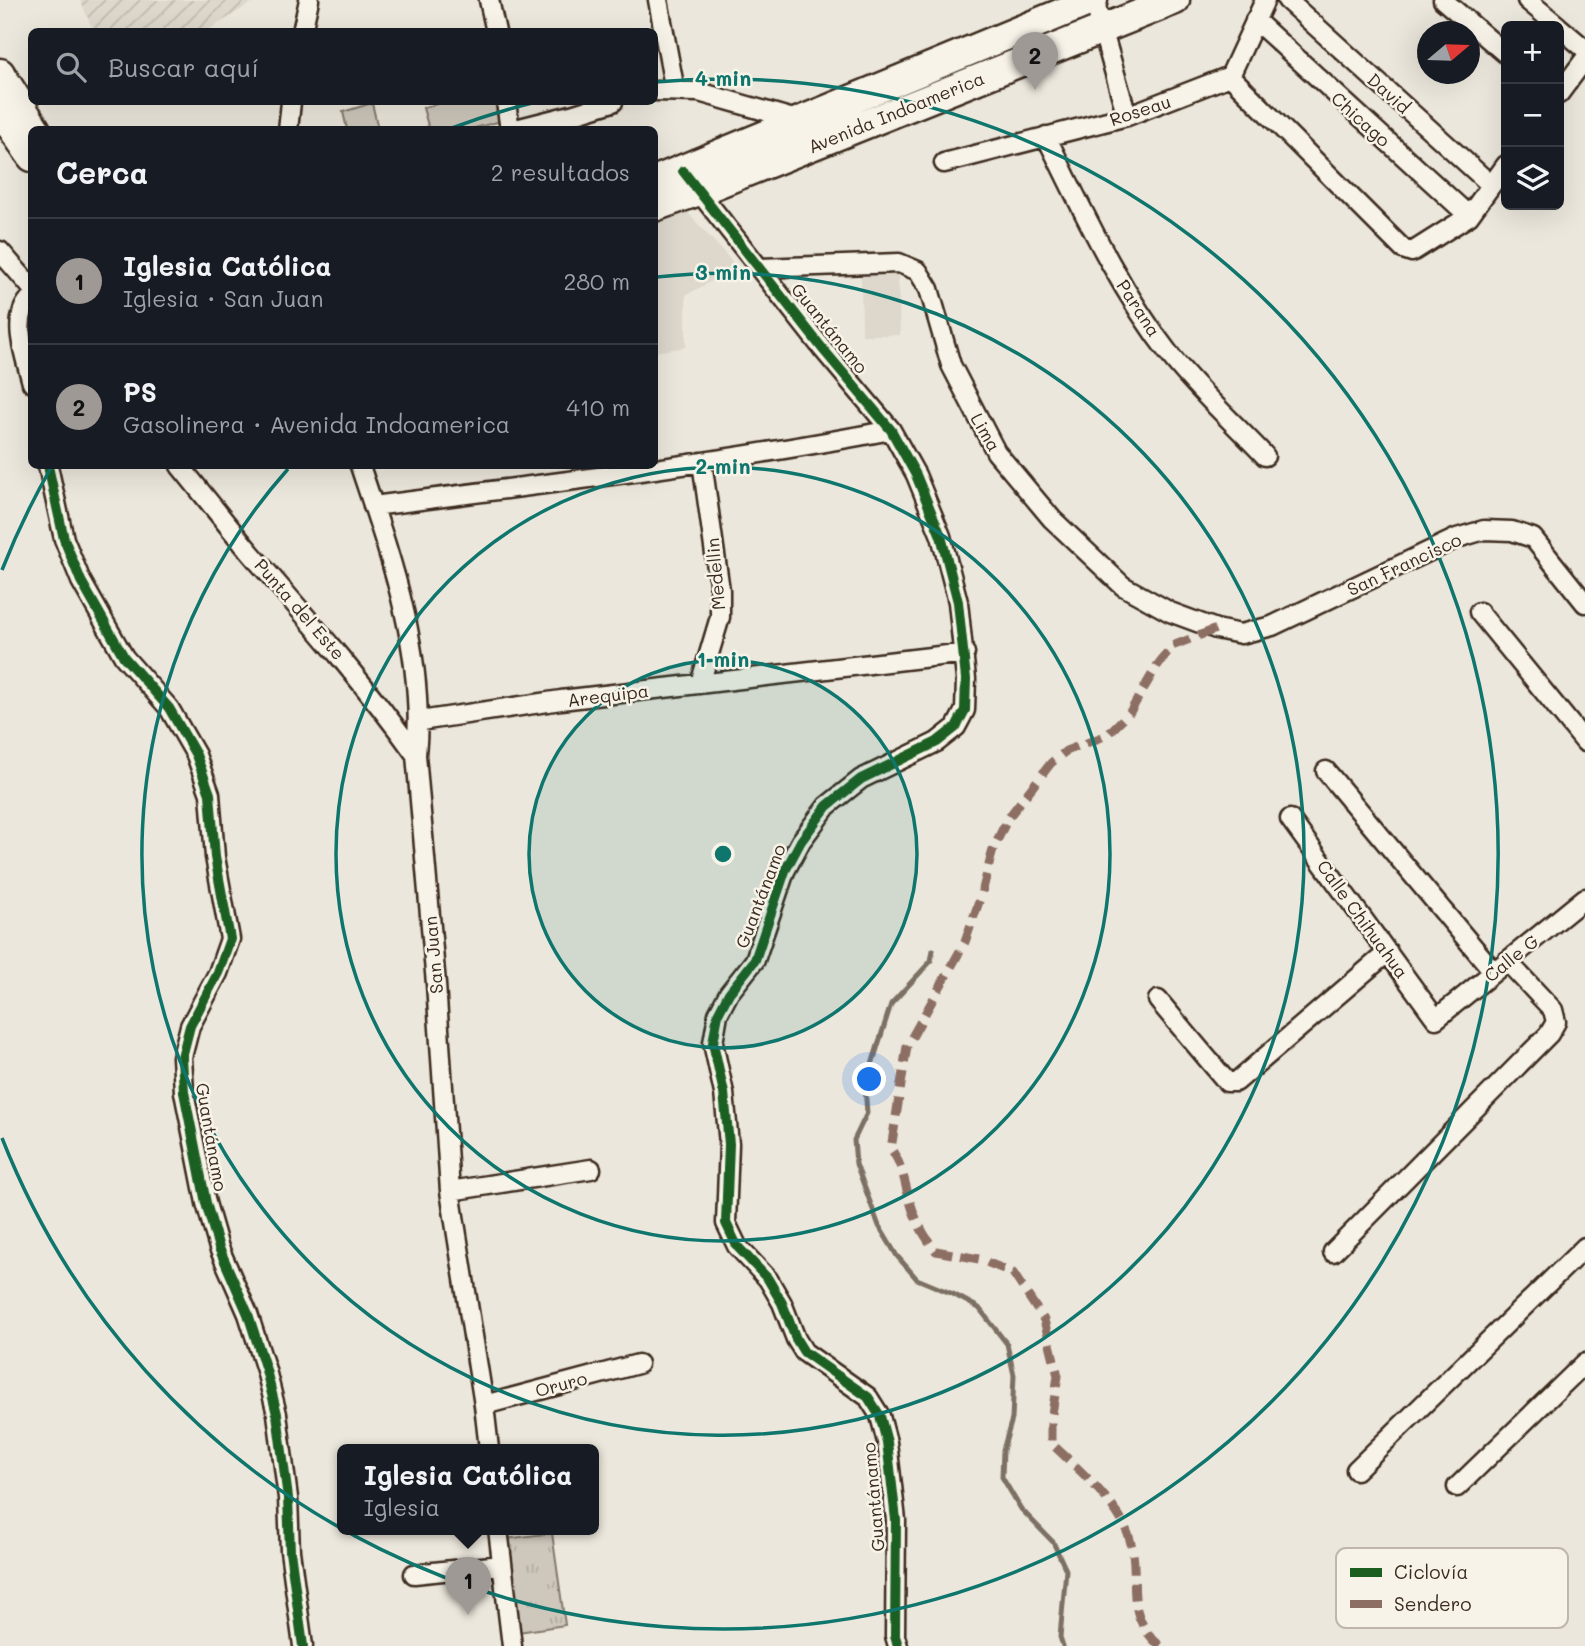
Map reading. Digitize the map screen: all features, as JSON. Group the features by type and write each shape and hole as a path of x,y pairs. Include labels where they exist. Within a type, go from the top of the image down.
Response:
{"main road":[{"name":"Avenida Indoamerica","path":"658,204 691,181 800,121 1094,0"},
{"name":"Avenida Indoamerica","path":"658,181 691,181 1103,30 1175,0"},
{"path":"0,73 33,126"},
{"path":"0,110 28,151"}],"street":[{"path":"303,28 309,0"},
{"path":"489,0 495,28"},
{"path":"658,0 675,91"},
{"path":"1094,0 1127,116"},
{"path":"1265,0 1230,76 1402,249 1412,251 1469,216 1501,172"},
{"name":"David","path":"1287,0 1491,186"},
{"path":"1443,0 1501,50"},
{"path":"1527,0 1552,21"},
{"name":"Chicago","path":"1255,20 1469,216"},
{"path":"1564,31 1585,49"},
{"path":"1564,87 1585,58"},
{"name":"Roseau","path":"944,163 1127,116 1230,76"},
{"path":"658,91 699,92 800,121"},
{"path":"288,126 290,105"},
{"path":"507,105 510,126"},
{"path":"527,126 603,105"},
{"name":"Parana","path":"1046,136 1091,228 1134,304 1171,356 1265,456"},
{"name":"Guantánamo","path":"691,181 822,348 891,430 916,475 941,536 958,602 965,653 965,710 956,727 937,742 861,779 827,806 801,841 785,871 755,960 729,993 718,1014 713,1043 724,1093 729,1144 726,1223 737,1246 768,1279 804,1352 867,1397 880,1416 887,1442 896,1520 895,1636 898,1646"},
{"path":"0,251 28,283"},
{"name":"Lima","path":"760,268 899,263 918,271 929,289 951,365 996,452 1052,519 1123,586 1170,612 1216,629 1241,634"},
{"path":"28,303 22,311 20,325 28,364"},
{"path":"658,467 815,445 891,430"},
{"name":"Medellin","path":"700,684 720,617 720,590 702,461"},
{"name":"Guantánamo","path":"49,469 64,540 81,580 124,657 174,715 196,755 210,794 215,858 230,939 218,973 190,1026 182,1057 184,1092 209,1214 219,1248 248,1314 277,1414 288,1498 290,1550 303,1646"},
{"name":"Punta del Este","path":"182,469 259,563 339,654 416,755"},
{"name":"San Juan","path":"361,469 405,617 415,668 419,721 416,755 436,984 450,1191 488,1444"},
{"path":"373,506 644,469"},
{"name":"San Francisco","path":"1241,634 1272,626 1457,538 1484,530 1512,531 1533,538 1585,603"},
{"path":"1479,612 1585,742"},
{"name":"Arequipa","path":"419,721 561,700 965,653"},
{"path":"1326,771 1500,966 1553,1010 1556,1022 1549,1034 1334,1252"},
{"name":"Calle Chihuahua","path":"1290,819 1436,1019"},
{"name":"Calle G","path":"1436,1019 1585,898"},
{"path":"1158,1000 1227,1082 1236,1082 1388,953"},
{"path":"450,1191 591,1169"},
{"path":"1356,1469 1585,1247"},
{"path":"1457,1487 1585,1363"},
{"name":"Oruro","path":"484,1405 638,1364"},
{"path":"499,1535 512,1646"},
{"path":"414,1574 501,1564"}],"shaded area":[{"path":"80,0 256,0 212,28 92,28"},
{"path":"680,204 737,267 686,295 686,347 658,352 658,212"},
{"path":"898,274 900,335 862,335 861,276"}],"green space":[{"path":"372,105 377,126 346,126 343,112"},
{"path":"433,105 499,105 501,121 482,126 428,126 423,108"},
{"path":"552,1535 565,1625 518,1632 505,1539"}],"waterway":[{"path":"933,950 931,961 891,1004 865,1087 867,1113 854,1140 856,1164 879,1226 897,1256 917,1279 979,1308 1007,1344 1014,1375 1012,1419 1003,1450 1002,1477 1021,1509 1053,1542 1066,1570 1060,1637 1063,1646"}],"marked path":[{"path":"1160,1646 1148,1633 1136,1606 1132,1549 1122,1521 1095,1485 1051,1443 1051,1420 1058,1376 1044,1320 1013,1273 979,1259 936,1251 917,1221 901,1167 891,1149 907,1046 965,942 982,893 993,849 1008,818 1051,763 1066,751 1107,735 1130,712 1172,646 1216,629"}],"cycle path":[{"path":"683,171 822,348 891,430 916,475 941,536 958,602 966,679 965,710 956,727 937,742 861,779 827,806 801,841 785,871 755,960 729,993 718,1014 713,1043 724,1093 729,1144 726,1223 737,1246 768,1279 804,1352 868,1397 880,1416 887,1442 896,1520 895,1636 898,1646"},
{"path":"49,469 64,539 81,581 124,657 169,708 196,755 210,794 215,857 230,939 218,973 190,1026 182,1057 184,1092 206,1203 219,1248 248,1314 277,1414 288,1498 290,1551 303,1646"}],"place":[{"name":"PS","path":"1035,90"},
{"name":"Iglesia Católica","path":"468,1615"}]}
